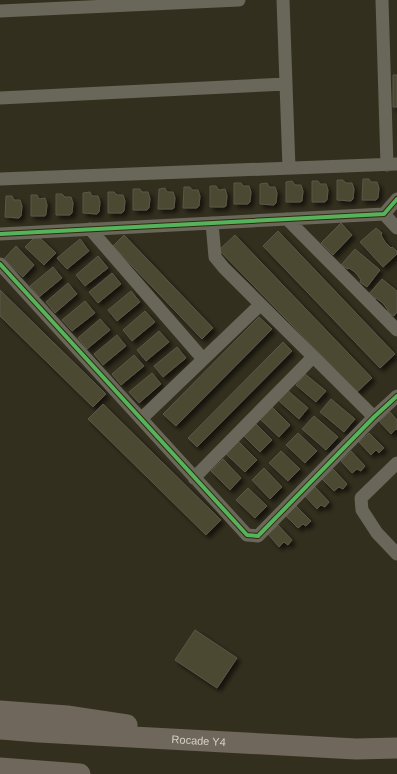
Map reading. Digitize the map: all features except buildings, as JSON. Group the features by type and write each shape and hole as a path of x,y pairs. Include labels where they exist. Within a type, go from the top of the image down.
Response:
{"highway":[{"path":"0,711 67,716 279,745"},
{"name":"Rocade Y4","path":"0,729 356,749 397,748"},
{"path":"0,768 80,774"}],"street":[{"path":"0,11 239,0"},
{"path":"283,0 289,168"},
{"path":"0,179 392,164 382,0"},
{"path":"0,98 286,84"},
{"path":"0,234 384,214 397,199"},
{"path":"384,214 397,228"},
{"path":"287,219 397,330"},
{"path":"212,223 215,257 224,268 374,417"},
{"path":"90,229 203,359"},
{"path":"0,264 247,535 258,536 374,417 397,396"},
{"path":"141,419 260,304"},
{"path":"194,478 313,357"},
{"path":"397,463 361,498 362,510 377,533 397,554"}],"cycle path":[{"path":"0,234 384,214 397,199"},
{"path":"0,264 247,535 258,536 374,417 397,396"}]}
